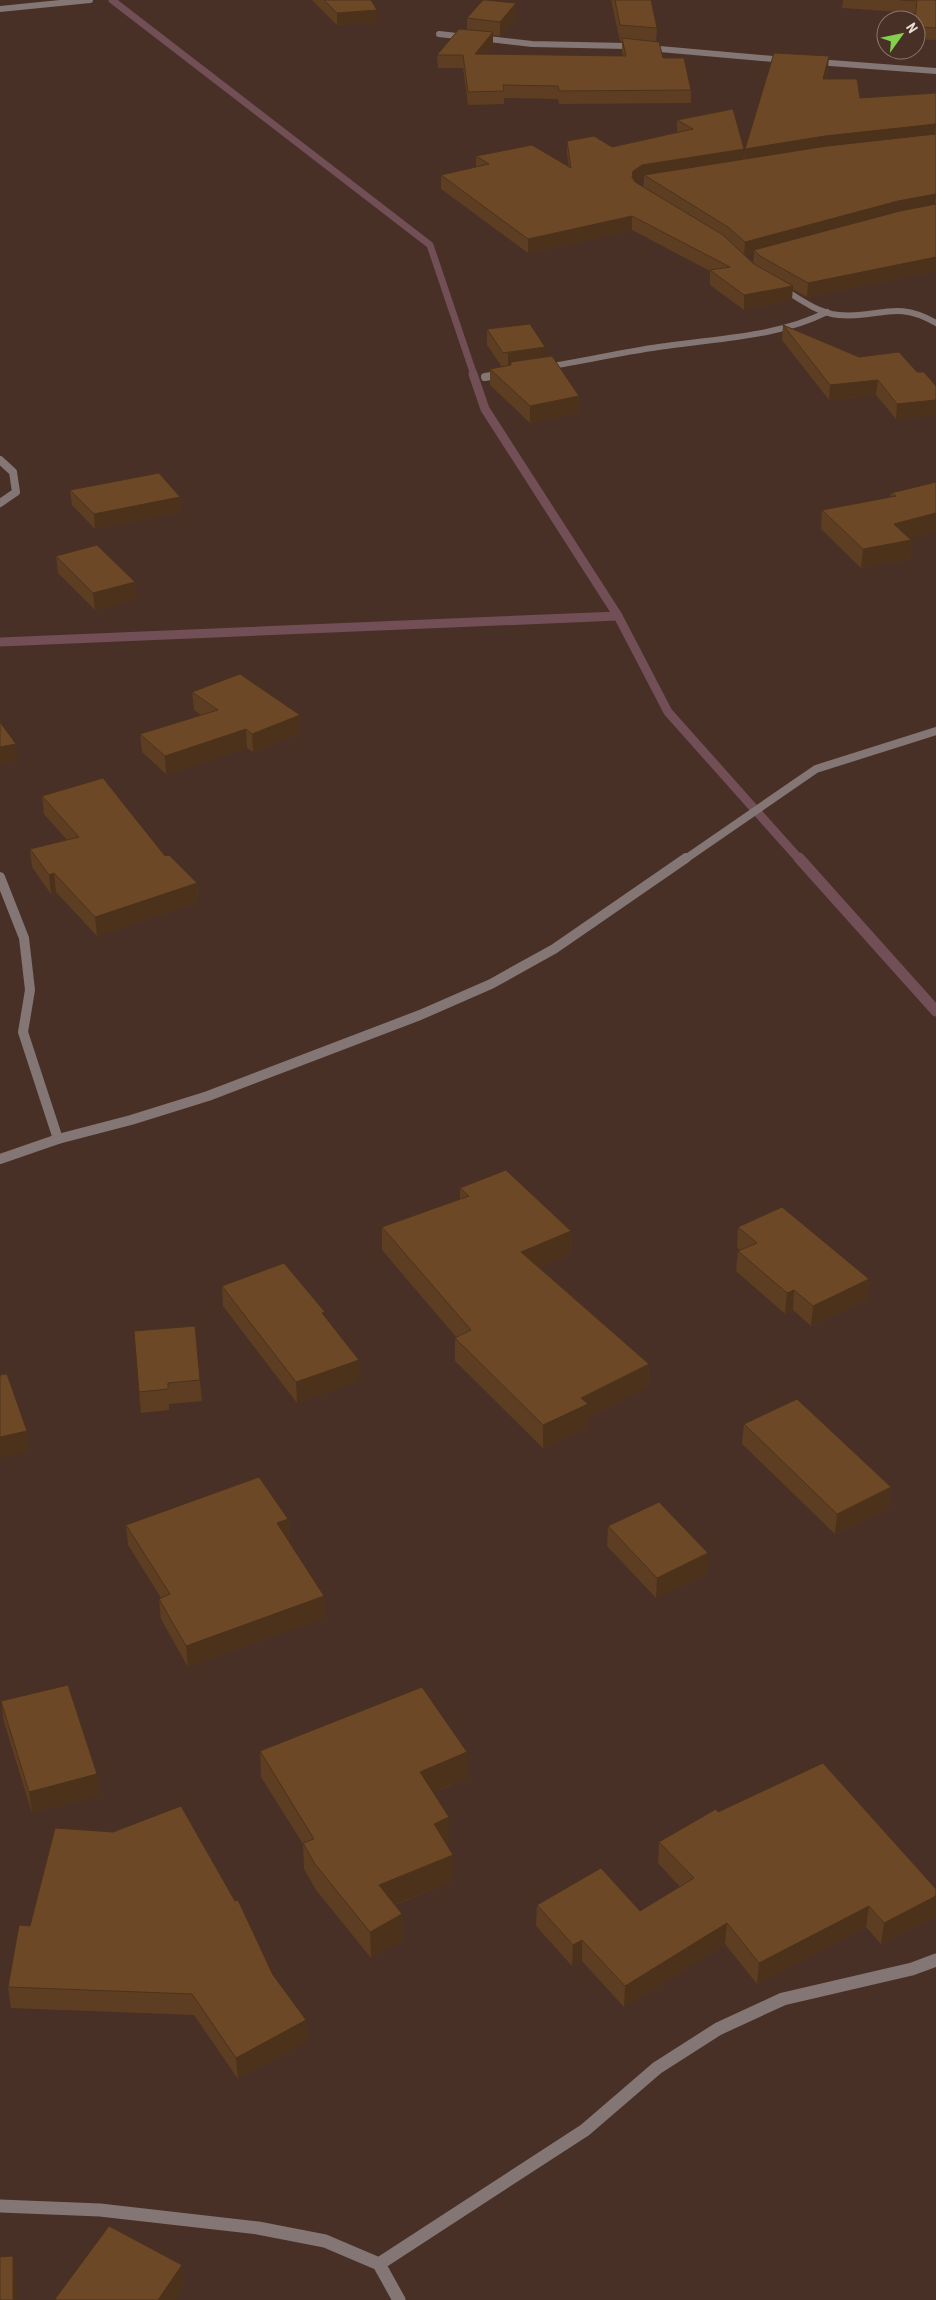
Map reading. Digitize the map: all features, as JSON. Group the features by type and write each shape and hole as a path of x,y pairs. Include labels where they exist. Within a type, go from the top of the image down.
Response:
{"street":[{"path":"0,9 90,0"},
{"path":"439,34 532,44 626,46 792,61"},
{"path":"810,62 936,70"},
{"path":"774,284 827,312 840,315 907,309 926,315 936,323"},
{"path":"540,368 595,360 630,351 781,329 808,322 827,312"},
{"path":"485,376 512,372"},
{"path":"0,460 13,472 16,492 0,503"},
{"path":"0,1159 58,1139 131,1120 208,1096 420,1015 491,984 554,949 816,769 936,731"},
{"path":"0,877 24,938 30,990 24,1032 58,1139"},
{"path":"379,2264 585,2130 657,2068 718,2029 784,1999 912,1969 936,1960"},
{"path":"0,2206 100,2210 258,2228 325,2242 379,2264 399,2300"}],"building":[{"path":"324,0 371,0 377,10 337,13"},
{"path":"483,0 516,3 500,22 467,18"},
{"path":"615,0 651,0 657,28 620,25"},
{"path":"901,0 936,0 936,28 926,28 926,10 916,10 917,1"},
{"path":"459,29 493,32 475,54 626,56 622,38 659,42 663,58 684,58 691,90 559,91 558,86 503,85 504,91 468,92 463,55 437,55"},
{"path":"774,53 829,56 823,79 857,79 860,98 936,93 936,124 825,136 745,149"},
{"path":"733,109 744,149 642,165 633,171 632,177 635,182 723,235 754,264 793,286 744,295 710,270 730,267 632,216 528,239 441,175 489,164 476,156 532,145 571,168 567,141 594,136 612,147 693,129 677,120"},
{"path":"936,134 936,194 898,201 745,242 728,227 644,175 827,146"},
{"path":"936,204 936,257 808,283 760,256 754,250 900,211"},
{"path":"530,324 545,347 503,353 487,329"},
{"path":"783,325 859,357 899,352 917,372 924,372 936,386 936,400 897,404 878,380 830,385"},
{"path":"552,356 579,396 530,406 490,369 511,365 511,362"},
{"path":"159,473 180,497 94,514 70,490"},
{"path":"936,482 936,513 894,524 911,540 863,549 822,510 896,496 891,493"},
{"path":"97,545 135,582 93,593 56,556"},
{"path":"240,674 300,715 252,734 246,729 165,756 140,734 218,710 192,692"},
{"path":"0,722 16,744 0,747"},
{"path":"103,778 165,856 169,855 197,883 95,917 54,873 49,875 30,849 79,837 42,796"},
{"path":"506,1170 571,1231 521,1252 649,1364 581,1398 588,1404 543,1425 455,1338 471,1330 382,1227 469,1196 460,1188"},
{"path":"782,1207 869,1279 813,1306 794,1290 787,1293 738,1251 757,1243 738,1227"},
{"path":"284,1263 325,1312 322,1313 359,1360 296,1382 222,1286"},
{"path":"195,1326 200,1380 168,1383 168,1389 139,1392 134,1331"},
{"path":"7,1374 27,1431 0,1437 0,1375"},
{"path":"797,1399 891,1487 837,1514 744,1424"},
{"path":"259,1477 288,1519 277,1523 324,1596 186,1646 159,1599 170,1594 126,1525"},
{"path":"659,1502 708,1553 657,1578 608,1526"},
{"path":"68,1685 97,1774 29,1792 1,1701"},
{"path":"422,1687 467,1752 420,1772 449,1817 434,1824 453,1855 379,1885 402,1914 370,1932 315,1864 303,1843 314,1839 260,1751"},
{"path":"823,1763 936,1889 936,1896 884,1923 869,1906 759,1963 727,1923 625,1986 582,1940 573,1945 537,1905 601,1868 640,1911 694,1878 659,1842 716,1809 718,1812"},
{"path":"181,1806 235,1901 238,1900 273,1975 306,2020 236,2058 192,1994 8,1987 19,1925 30,1926 55,1828 113,1832"},
{"path":"109,2226 182,2265 158,2300 55,2299"},
{"path":"13,2256 13,2300 0,2300 0,2257"}],"waterway":[{"path":"112,0 430,245 474,375"},
{"path":"473,374 485,409 618,616"},
{"path":"0,642 618,616"},
{"path":"618,616 668,712 800,860"},
{"path":"799,858 936,1011"}]}
